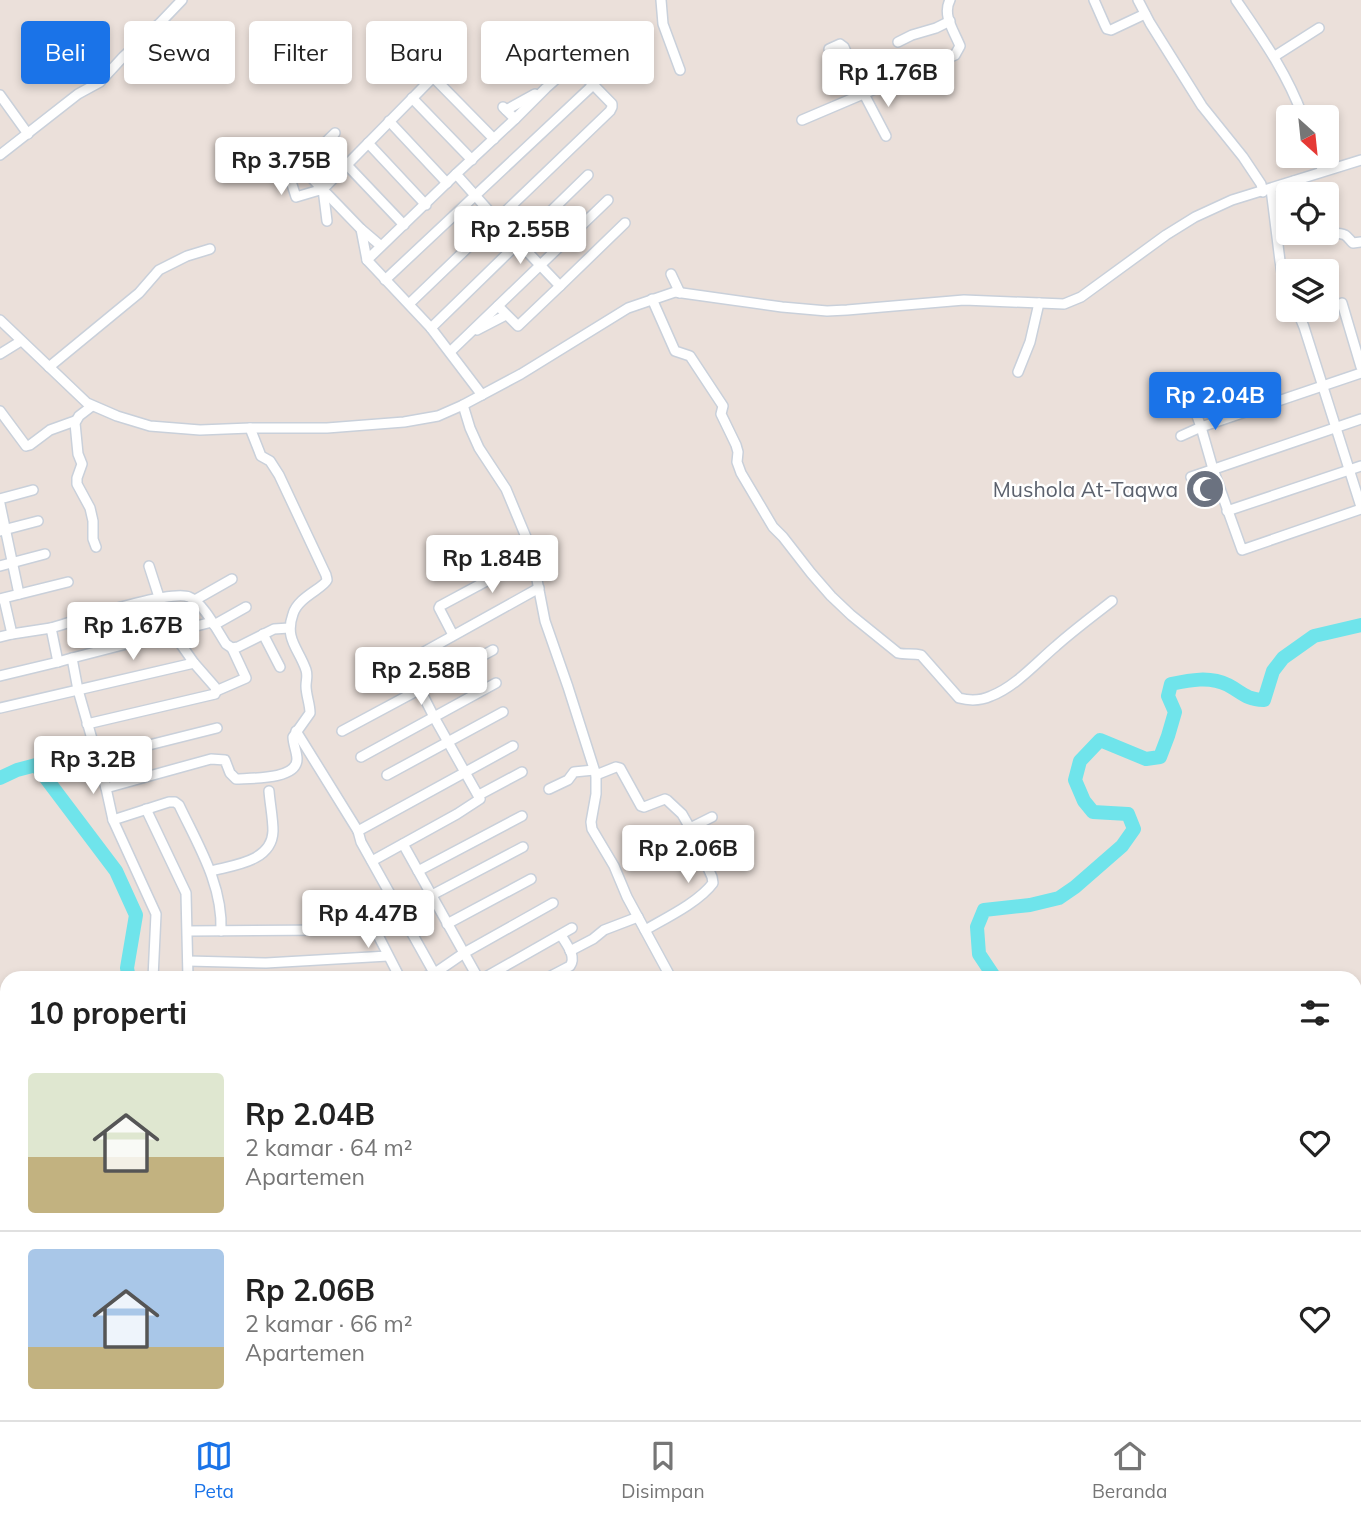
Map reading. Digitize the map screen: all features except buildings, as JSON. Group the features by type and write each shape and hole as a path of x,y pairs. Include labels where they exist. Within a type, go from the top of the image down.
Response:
{"street":[{"path":"0,155 78,94 100,82 181,0"},
{"path":"661,0 663,24 680,70"},
{"path":"802,120 955,55 960,46 947,10 950,0"},
{"path":"1094,0 1107,29 1111,30 1145,14"},
{"path":"1138,0 1202,106 1267,191 1280,259"},
{"path":"1236,0 1275,56 1298,105"},
{"path":"898,43 950,21"},
{"path":"1275,56 1319,28"},
{"path":"829,49 843,46 886,136"},
{"path":"367,260 573,64 612,104 610,111 409,304"},
{"path":"381,246 361,229 323,189 300,167 278,142 296,197 323,189 427,84"},
{"path":"440,84 494,139"},
{"path":"385,280 593,85"},
{"path":"515,119 505,109 546,88"},
{"path":"0,95 28,134"},
{"path":"412,98 472,160"},
{"path":"389,121 447,183"},
{"path":"300,167 335,133"},
{"path":"368,143 426,205"},
{"path":"0,320 79,398 117,416 150,426 200,430 327,428 404,422 438,416 463,405 521,374 628,309 667,294 680,293 827,311 964,300 1064,304 1072,302 1181,225 1232,200 1361,160"},
{"path":"346,164 404,225"},
{"path":"1322,168 1323,172"},
{"path":"456,174 560,286"},
{"path":"431,328 587,175"},
{"path":"323,189 327,221"},
{"path":"450,352 608,200"},
{"path":"498,306 517,326 625,223"},
{"path":"361,229 367,260 431,328 482,395"},
{"path":"1339,234 1353,243 1361,242"},
{"path":"49,367 139,293 159,270 187,256 210,249"},
{"path":"671,274 680,293"},
{"path":"652,299 675,351 690,356 723,406 721,414 736,445 741,473 773,527 831,596 898,653 921,655 959,698 978,700 1007,688 1112,601"},
{"path":"1018,372 1030,342 1039,303"},
{"path":"1342,303 1361,367"},
{"path":"468,335 506,314"},
{"path":"1193,405 1242,550 1361,508 1302,322"},
{"path":"0,354 21,341"},
{"path":"1181,436 1361,373"},
{"path":"463,405 479,448 506,489 531,549 545,621 595,773 592,830 614,866 667,971"},
{"path":"0,411 26,446 50,430 75,421 92,406"},
{"path":"1191,477 1361,419"},
{"path":"75,421 78,454 82,464 77,484 90,508 96,547"},
{"path":"106,788 211,759 225,760 230,773 236,779 281,775 294,768 297,763 292,741 310,709 306,689 307,673 289,628 293,611 307,595 326,583 326,575 279,475 270,461 261,456 250,428"},
{"path":"1227,511 1361,466"},
{"path":"0,499 33,490"},
{"path":"0,504 2,530 19,594"},
{"path":"2,530 38,521"},
{"path":"0,566 45,554"},
{"path":"453,635 440,606 533,556"},
{"path":"149,566 159,597"},
{"path":"195,600 232,579"},
{"path":"12,634 2,599 68,583"},
{"path":"372,861 480,799 406,662 539,588"},
{"path":"0,637 51,628 159,597 181,595 195,600 226,644 232,648 246,678 212,695 87,724"},
{"path":"0,676 213,623 246,607"},
{"path":"51,628 58,662"},
{"path":"232,648 274,629 289,628"},
{"path":"173,633 216,691"},
{"path":"263,634 280,667"},
{"path":"342,731 493,650"},
{"path":"72,658 113,820 156,914 153,971"},
{"path":"0,708 194,663"},
{"path":"361,757 496,683"},
{"path":"387,775 503,712"},
{"path":"97,758 217,728"},
{"path":"296,731 358,831 361,842 433,971"},
{"path":"358,831 513,746"},
{"path":"549,789 568,780 574,772 595,773 620,768 640,806 665,799 682,814 713,883 676,913 645,930"},
{"path":"479,795 522,772"},
{"path":"211,871 254,860 269,846 273,833 269,791"},
{"path":"113,820 169,802 179,805 211,871 219,898 221,931"},
{"path":"146,809 186,893 188,971"},
{"path":"418,871 522,816"},
{"path":"690,828 712,817"},
{"path":"403,844 474,971"},
{"path":"432,895 523,847"},
{"path":"447,924 531,879"},
{"path":"442,971 464,953 553,903"},
{"path":"364,908 396,971"},
{"path":"570,951 604,930 638,917"},
{"path":"497,971 572,928"},
{"path":"188,931 333,930"},
{"path":"558,971 573,962 574,958 561,935"},
{"path":"188,961 242,963 388,956"}],"waterway":[{"path":"990,971 979,954 977,927 984,910 1030,905 1059,898 1122,846 1134,829 1128,814 1093,812 1084,801 1075,780 1080,761 1100,740 1146,759 1160,757 1175,712 1168,696 1171,684 1214,680 1248,697 1264,700 1273,671 1283,658 1314,636 1361,625"},
{"path":"0,778 36,765 116,871 136,915 128,971"}],"place":[{"name":"Mushola At-Taqwa","path":"1205,489"}]}
